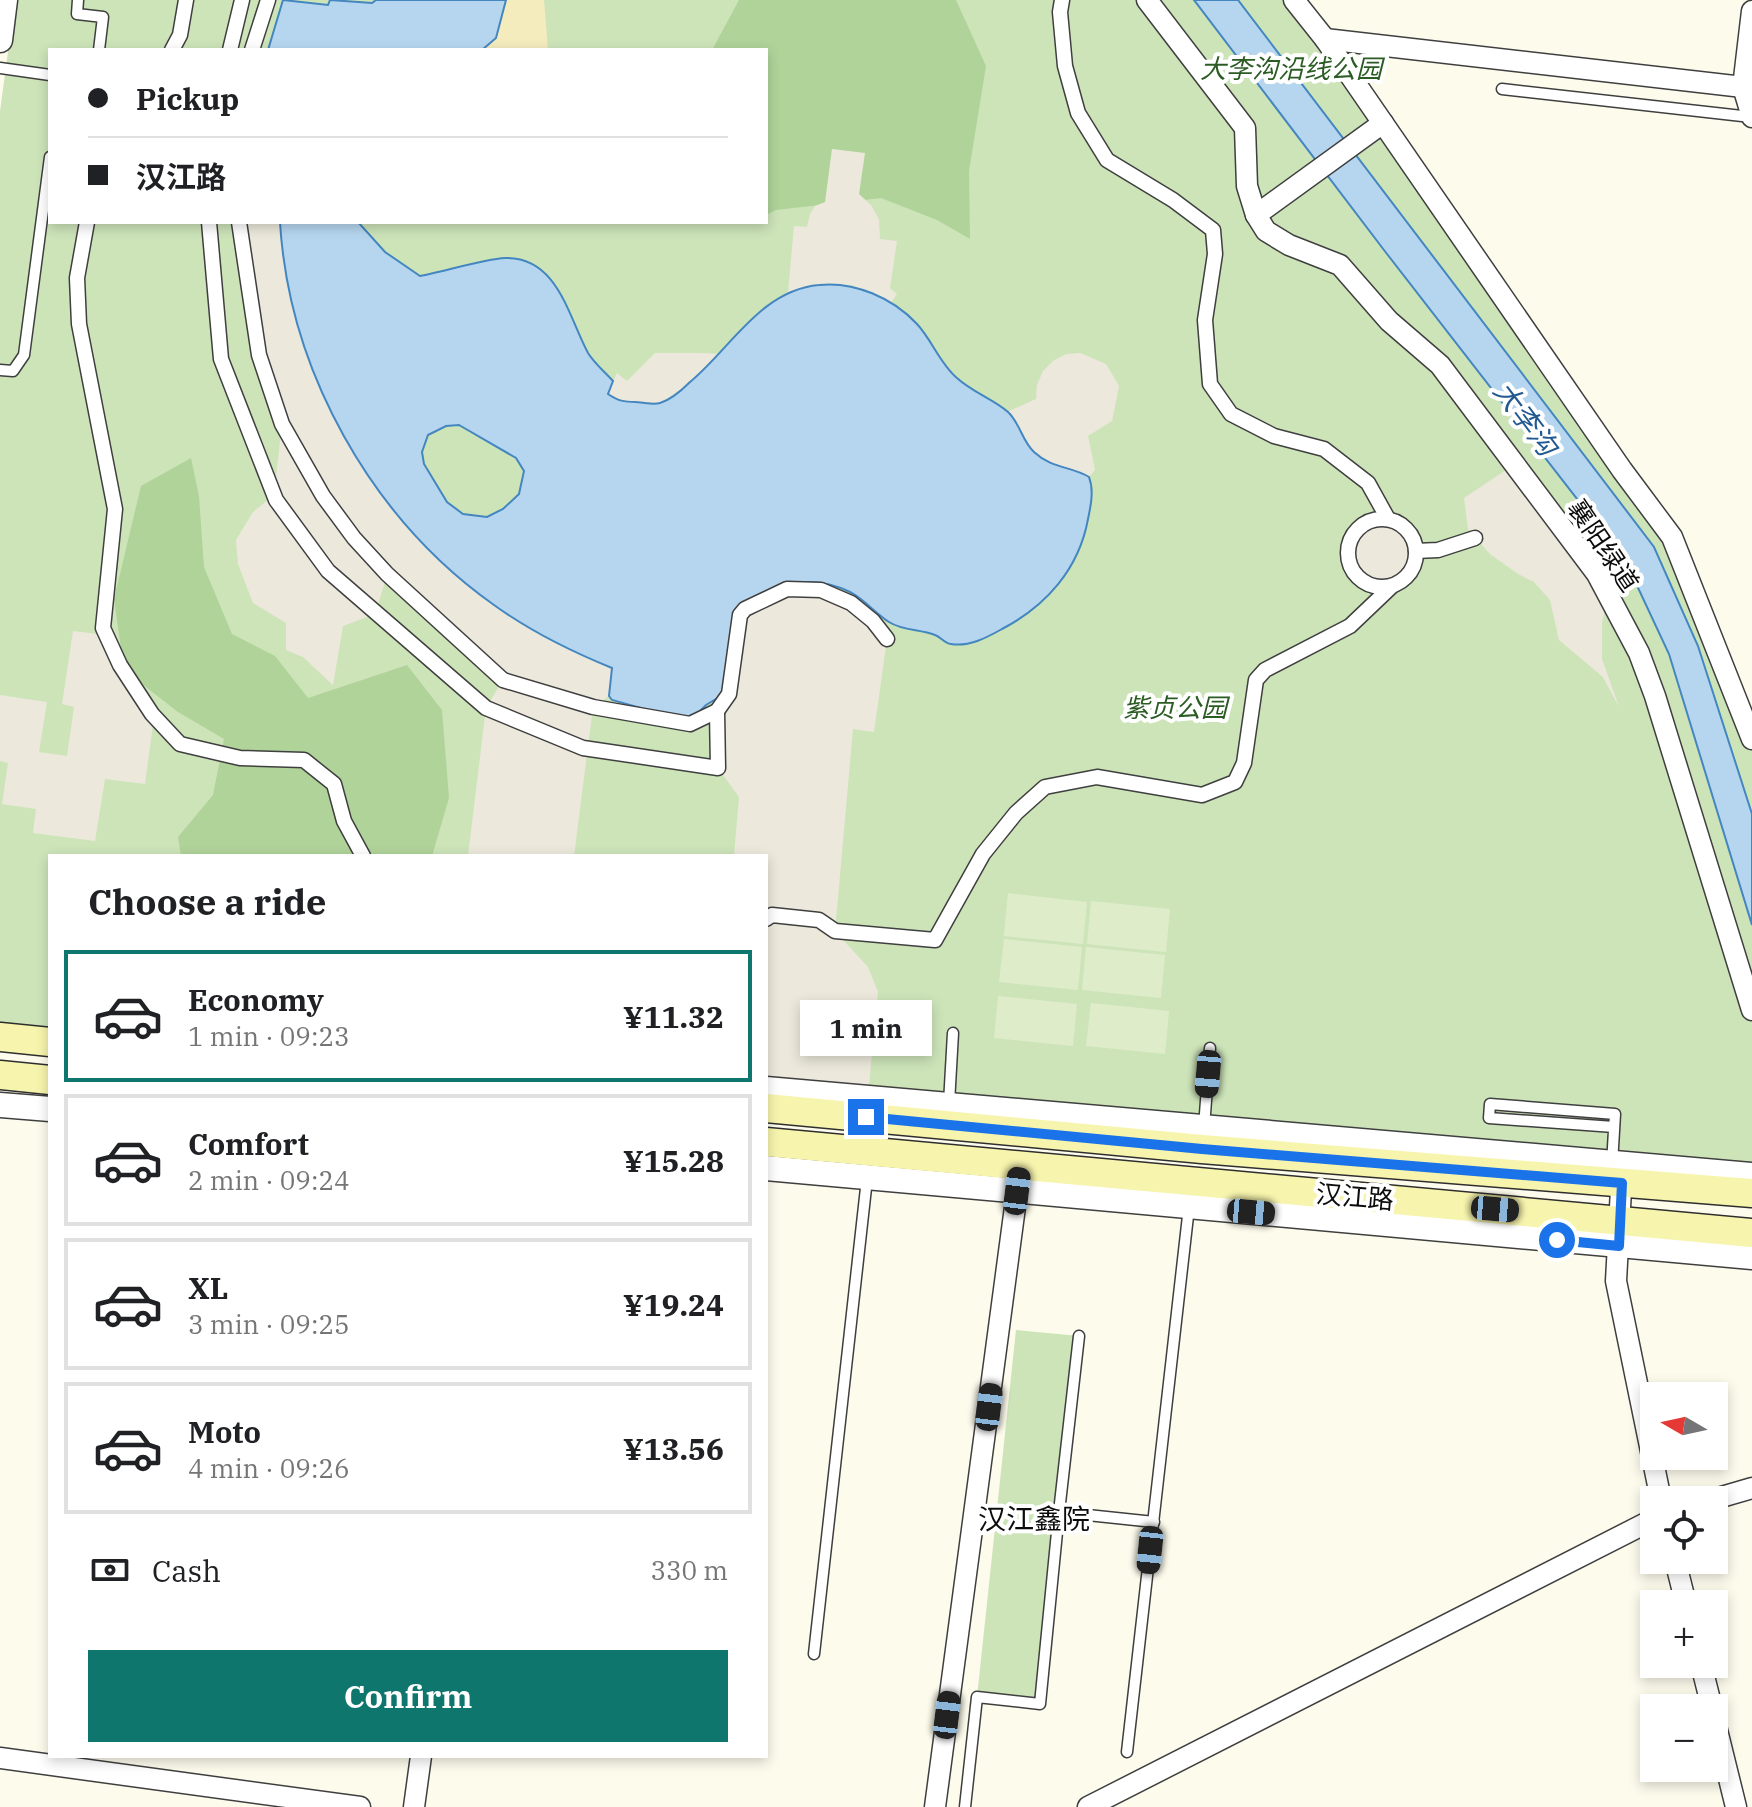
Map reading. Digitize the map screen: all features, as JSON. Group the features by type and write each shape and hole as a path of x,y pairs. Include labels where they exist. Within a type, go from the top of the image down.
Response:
{"main road":[{"path":"0,1037 48,1042"},
{"path":"0,1075 48,1080"},
{"name":"汉江路","path":"768,1108 948,1115 1617,1173 1752,1193"},
{"name":"汉江路","path":"768,1142 1019,1178 1620,1233 1752,1233"}],"street":[{"path":"0,40 5,0"},
{"path":"173,48 180,35 186,0"},
{"path":"230,48 242,0"},
{"path":"253,48 268,0"},
{"path":"1062,0 1060,12 1065,66 1078,113 1107,160 1173,200 1213,230 1215,254 1205,320 1210,384 1231,414 1274,436 1324,449 1368,483 1388,519"},
{"path":"1147,0 1245,128 1247,186 1256,215 1379,127"},
{"path":"1294,0 1325,39 1379,127 1672,537 1752,739"},
{"path":"1752,11 1743,87 1752,117"},
{"path":"1325,39 1743,87"},
{"name":"襄阳绿道","path":"1256,215 1266,231 1289,245 1340,265 1389,321 1440,365 1597,574 1639,653 1655,696 1752,1010"},
{"path":"87,224 77,278 79,324 115,509 103,628 120,665 152,714 180,744 240,758 304,760 334,784 344,821 362,854"},
{"path":"209,224 221,359 276,500 328,571 486,708 583,748 718,768 717,711"},
{"path":"239,224 259,355 282,424 323,496 354,538 387,574 503,680 593,707 690,724 717,711 731,689 740,615 745,609 787,589 821,590 851,603 873,621 887,639"},
{"path":"768,918 772,915 819,920 835,931 935,940 983,854 1016,813 1045,787 1097,777 1202,795 1235,782 1244,763 1256,680 1265,670 1350,626 1410,573 1416,551 1407,530 1388,519 1376,519 1365,523 1350,539 1348,562 1360,581 1370,586 1392,586"},
{"path":"1416,551 1446,549 1475,538"},
{"path":"768,1089 948,1115"},
{"path":"0,1105 48,1109"},
{"path":"768,1168 867,1178 1019,1178 1189,1207 1620,1233 1752,1257"},
{"path":"1658,1486 1616,1281 1620,1233 1617,1173 1752,1175"},
{"path":"935,1807 1019,1178"},
{"path":"1728,1495 1752,1488"},
{"path":"1088,1807 1640,1526"},
{"path":"0,1758 360,1807"},
{"path":"414,1807 421,1758"},
{"path":"1728,1775 1736,1807"}],"lane":[{"path":"78,0 77,14 103,17 99,48"},
{"path":"0,68 48,75"},
{"path":"1502,89 1752,117"},
{"path":"0,370 13,371 24,355 48,172"},
{"path":"948,1115 953,1033"},
{"path":"1203,1138 1210,1048"},
{"path":"1614,1127 1489,1118 1490,1104 1615,1114 1617,1173"},
{"path":"814,1654 867,1178"},
{"path":"1127,1752 1189,1207"},
{"path":"965,1807 977,1697 1040,1704 1079,1336"},
{"path":"1059,1512 1154,1522"}],"green space":[{"name":"紫贞公园","path":"15,0 1294,0 1672,537 1752,739 1752,1192 866,1117 768,861 768,854 48,854 48,1042 0,1037 0,111"},
{"path":"739,0 956,0 986,66 969,171 970,239 937,220 881,198 776,210 768,214 768,48 713,48"},
{"path":"191,458 199,496 204,567 232,634 275,656 308,698 407,665 442,710 449,798 433,854 181,854 178,837 213,795 224,739 178,712 124,670 114,599 141,486"},
{"path":"1008,893 1087,902 1083,944 1004,936"},
{"path":"1091,901 1170,909 1166,952 1087,944"},
{"path":"1004,939 1082,947 1078,990 999,982"},
{"path":"1086,947 1165,955 1161,998 1082,990"},
{"path":"998,996 1077,1004 1073,1046 994,1038"},
{"path":"1091,1003 1169,1011 1165,1054 1086,1046"},
{"path":"1016,1330 1079,1336 1040,1704 977,1697"}],"sand":[{"path":"506,0 544,0 548,48 484,48 496,38"}],"shaded area":[{"path":"832,149 865,153 859,194 871,205 879,219 880,239 897,241 890,288 897,294 890,304 852,285 817,285 788,293 794,226 807,227 815,206 825,202"},
{"path":"239,224 280,224 294,310 362,467 400,518 438,557 492,604 536,632 613,669 609,696 593,707 574,854 468,854 486,708 503,680 387,575 375,614 343,626 333,685 303,657 286,650 286,623 253,603 238,564 236,540 253,512 274,495 282,424 259,355"},
{"path":"655,353 720,354 683,388 660,403 618,402 607,394 617,373 627,381"},
{"path":"1080,353 1106,364 1119,386 1112,421 1088,436 1095,470 1089,477 1055,467 1036,454 1024,442 1016,422 1007,412 1036,399 1037,385 1043,371 1053,361 1066,354"},
{"path":"1515,464 1608,595 1602,623 1602,659 1619,707 1603,677 1559,640 1550,600 1534,582 1490,554 1468,529 1464,498"},
{"path":"1375,519 1389,519 1401,524 1411,534 1416,553 1411,572 1401,582 1389,587 1375,587 1363,582 1353,572 1348,560 1348,546 1353,534 1363,524"},
{"path":"787,589 851,603 887,639 874,732 853,729 835,931 868,967 878,992 866,1117 768,1108 768,854 734,854 739,797 718,768 717,711 738,620"},
{"path":"73,631 106,635 154,717 145,784 105,779 95,841 33,833 36,809 2,804 8,763 0,761 0,695 47,702 39,752 67,756 74,707 62,704"}],"water":[{"path":"283,0 328,5 330,0 372,3 376,0 506,0 496,38 484,48 269,48"},
{"name":"大李沟","path":"1194,0 1238,0 1654,547 1698,646 1752,814 1752,925 1669,654 1626,562"},
{"path":"280,224 360,224 385,252 420,276 505,258 523,260 538,267 559,291 588,353 613,381 608,394 621,401 664,402 680,391 748,323 780,297 819,285 859,289 885,299 907,315 922,330 951,372 1008,412 1027,443 1041,458 1089,477 1092,498 1084,537 1068,570 1033,609 990,636 964,644 949,643 935,635 894,625 855,595 836,586 808,582 767,591 741,605 726,693 694,717 680,719 612,700 609,696 612,668 522,623 450,570 410,529 375,485 344,437 319,386 300,332 287,278","holes":["459,425 516,458 524,471 519,494 503,509 487,517 463,514 447,502 424,464 422,452 428,435 446,426"]}],"district":[{"name":"汉江鑫院","path":"1034,1518"}],"route":[{"path":"866,1117 1202,1149 1622,1183 1619,1246 1557,1240"}],"park label":[{"name":"大李沟沿线公园","path":"1291,68"}]}
